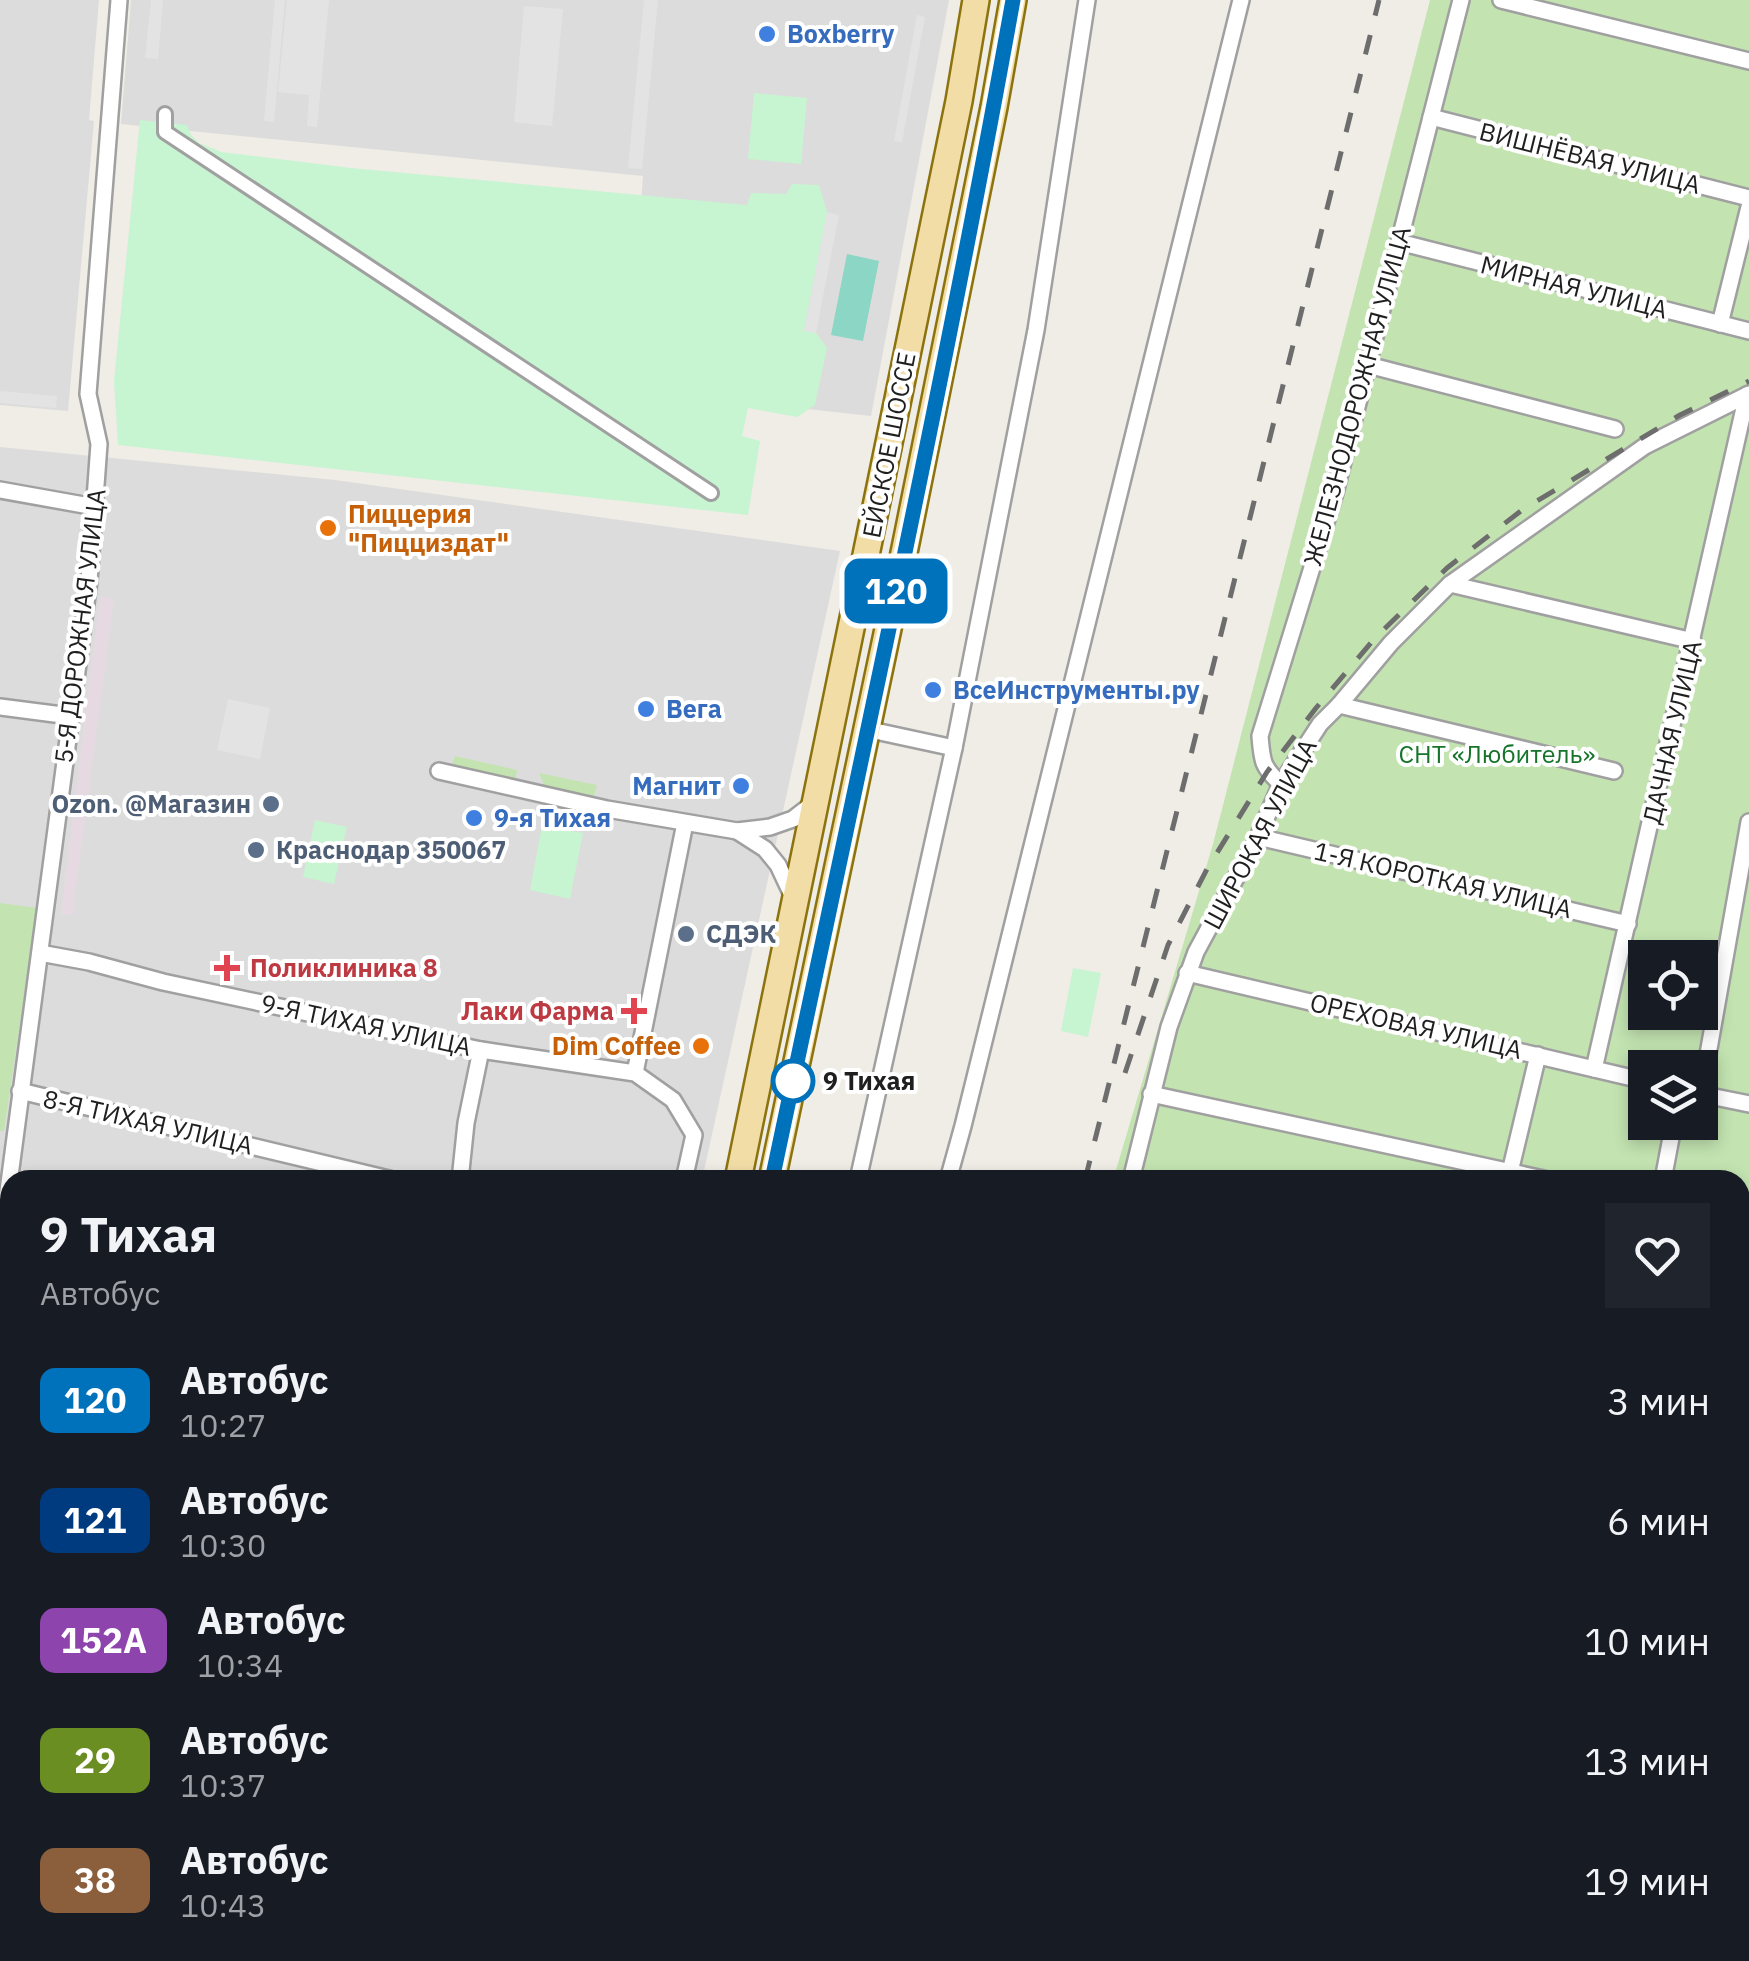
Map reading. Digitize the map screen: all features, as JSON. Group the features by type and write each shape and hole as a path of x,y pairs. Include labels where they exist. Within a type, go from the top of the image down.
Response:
{"main road":[{"name":"ЕЙСКОЕ ШОССЕ","path":"740,1170 959,101 976,0"},
{"name":"ЕЙСКОЕ ШОССЕ","path":"774,1170 1013,0"}],"street":[{"name":"5-Я ДОРОЖНАЯ УЛИЦА","path":"4,1170 6,1142 20,1091 40,954 89,581 99,444 88,394 119,0"},
{"path":"860,1170 954,748 1036,330 1087,0"},
{"path":"951,1170 1241,0"},
{"name":"ЖЕЛЕЗНОДОРОЖНАЯ УЛИЦА","path":"1281,784 1262,764 1260,736 1335,493 1461,0"},
{"path":"1501,0 1749,61"},
{"path":"166,114 164,131 712,494"},
{"name":"ВИШНЁВАЯ УЛИЦА","path":"1431,118 1749,198"},
{"path":"1720,324 1749,207"},
{"name":"МИРНАЯ УЛИЦА","path":"1399,242 1749,331"},
{"path":"1368,366 1615,429"},
{"name":"ШИРОКАЯ УЛИЦА","path":"1133,1170 1169,1027 1187,973 1258,837 1281,784 1320,724 1391,643 1450,584 1645,446 1748,394"},
{"name":"ДАЧНАЯ УЛИЦА","path":"1594,1069 1748,394"},
{"path":"0,490 96,507"},
{"path":"1450,584 1692,641"},
{"path":"1339,705 1614,770"},
{"path":"0,707 70,716"},
{"path":"866,729 954,748"},
{"path":"439,772 607,809 737,831 770,827 792,819 815,802"},
{"path":"1708,1050 1749,822"},
{"path":"684,823 635,1073 673,1100 694,1135 686,1170"},
{"path":"737,831 765,849 778,865 795,900"},
{"name":"1-Я КОРОТКАЯ УЛИЦА","path":"1258,837 1628,924"},
{"name":"9-Я ТИХАЯ УЛИЦА","path":"40,954 481,1050 635,1073"},
{"name":"ОРЕХОВАЯ УЛИЦА","path":"1187,973 1628,1077"},
{"path":"461,1170 481,1050"},
{"path":"1510,1170 1538,1054"},
{"name":"8-Я ТИХАЯ УЛИЦА","path":"20,1091 351,1170"},
{"path":"1151,1094 1501,1170"},
{"path":"1718,1098 1749,1104"},
{"path":"1665,1170 1671,1140"}],"shaded area":[{"path":"0,0 99,0 89,120 94,121 68,411 0,405"},
{"path":"131,0 949,0 871,416 628,389 643,176 121,124"},
{"path":"151,0 163,0 158,59 145,58"},
{"path":"275,0 285,0 274,122 264,121"},
{"path":"287,0 329,0 317,127 307,126 309,95 278,92"},
{"path":"644,0 658,0 642,169 628,168"},
{"path":"524,6 563,9 552,126 514,122"},
{"path":"917,15 925,17 902,142 894,141"},
{"path":"827,212 839,215 816,333 804,331"},
{"path":"0,391 57,396 56,408 0,403"},
{"path":"0,447 335,480 840,551 704,1170 0,1170"},
{"path":"100,597 114,598 72,915 61,914"},
{"path":"228,699 270,708 260,759 217,750"}],"green space":[{"name":"СНТ «Любитель»","path":"1430,0 1749,0 1749,1170 1116,1170 1213,844"},
{"path":"754,93 807,98 801,164 748,159"},
{"path":"140,120 187,125 199,143 221,152 351,168 747,205 751,193 786,194 792,184 819,185 827,212 804,330 816,333 827,348 815,405 797,417 748,408 742,436 760,441 748,515 118,445 114,381"},
{"path":"847,254 879,261 863,341 831,335"},
{"path":"455,756 517,770 515,781 451,767"},
{"path":"539,773 597,785 593,800 545,787"},
{"path":"315,820 347,827 334,884 303,877"},
{"path":"542,826 583,833 570,899 530,890"},
{"path":"0,903 37,908 4,1131 0,1131"},
{"path":"1073,968 1101,973 1088,1037 1061,1031"}],"railway":[{"path":"1087,1170 1379,0"},
{"path":"1125,1073 1168,945 1207,869 1267,772 1375,638 1447,568 1522,510 1680,415 1749,381"}],"bus line":[{"name":"120","path":"774,1170 912,512 1013,0"}],"place":[{"name":"Boxberry","path":"767,34"},
{"name":"Пиццерия \"Пицциздат\"","path":"328,528"},
{"name":"ВсеИнструменты.ру","path":"933,690"},
{"name":"Вега","path":"646,709"},
{"name":"Магнит","path":"741,786"},
{"name":"Ozon. @Магазин","path":"271,804"},
{"name":"9-я Тихая","path":"474,818"},
{"name":"Краснодар 350067","path":"256,850"},
{"name":"СДЭК","path":"686,934"},
{"name":"Поликлиника 8","path":"227,968"},
{"name":"Лаки Фарма","path":"634,1011"},
{"name":"Dim Coffee","path":"701,1046"},
{"name":"9 Тихая","path":"793,1081"}]}
